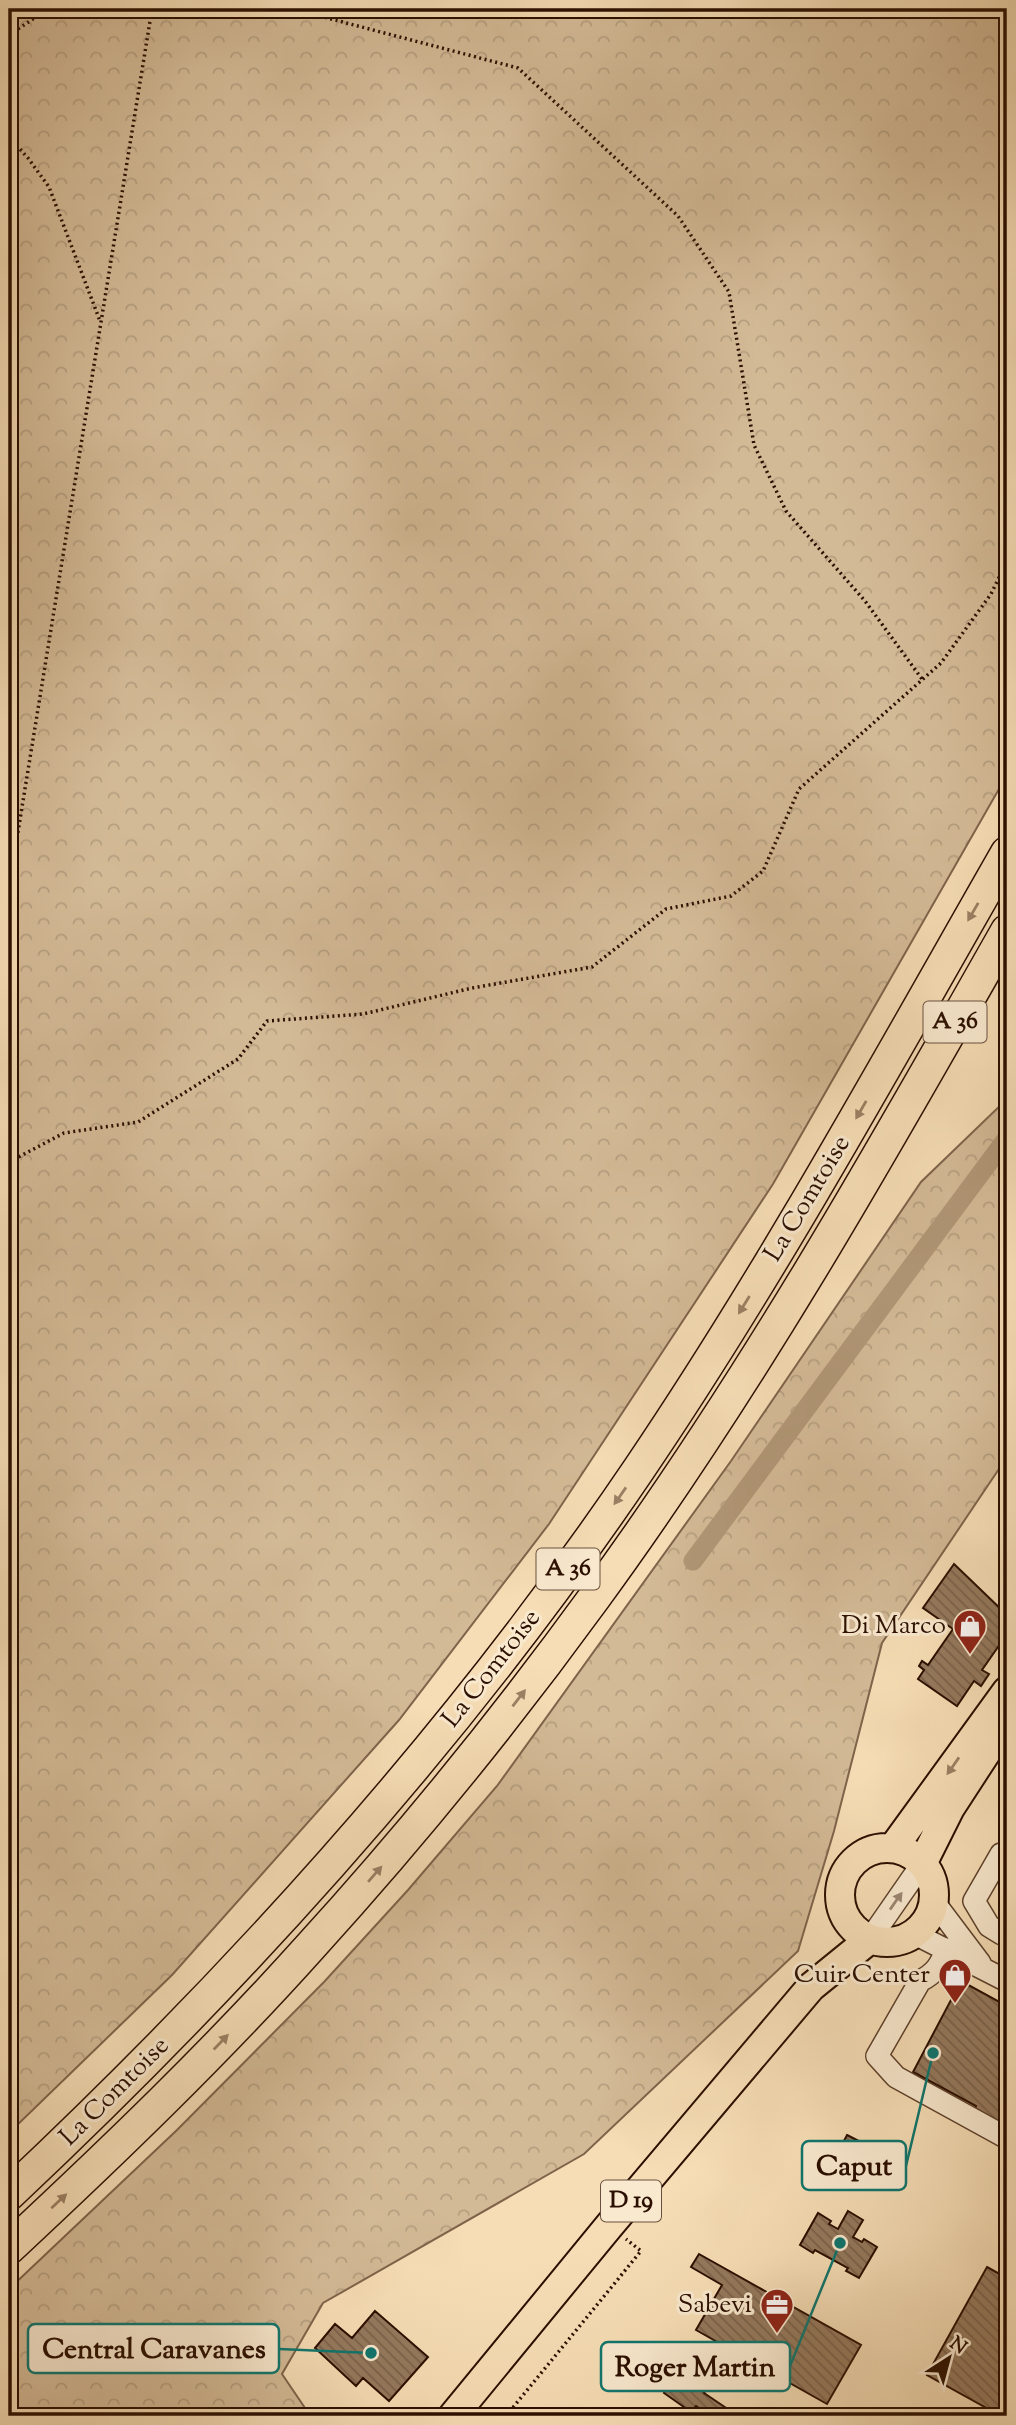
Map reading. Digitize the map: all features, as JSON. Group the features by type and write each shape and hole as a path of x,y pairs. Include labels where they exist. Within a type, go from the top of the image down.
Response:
{"highway":[{"name":"La Comtoise","path":"9,2194 158,2050 285,1917 424,1757 556,1586 645,1460 761,1279 1007,853"},
{"name":"La Comtoise","path":"9,2248 103,2160 308,1950 394,1852 530,1684 655,1512 761,1353 831,1238 1007,931"}],"main road":[{"path":"893,1848 1007,1691"},
{"path":"922,1864 950,1808 1007,1722"},
{"path":"893,1848 914,1857 922,1864 930,1875 934,1902 930,1915 915,1934 901,1940 885,1942 870,1939 856,1930 846,1918 841,1904 845,1875 853,1863 878,1849 893,1848"},
{"path":"811,1987 846,1918"},
{"path":"811,1987 870,1939"},
{"name":"D 19","path":"453,2416 811,1987"}],"street":[{"path":"984,1968 1005,1929 989,1926 974,1901 1001,1854 1007,1857"},
{"path":"870,1939 922,1864"},
{"path":"934,1902 984,1968"},
{"path":"915,1934 1007,1980"},
{"path":"947,1949 940,1966 932,1975 920,1981 877,2056 896,2077 1007,2138"}],"path":[{"path":"9,35 48,9"},
{"path":"9,887 152,9"},
{"path":"293,9 518,68 678,216 729,292 754,445 786,511 865,601 922,679"},
{"path":"9,137 49,187 100,321"},
{"path":"9,1162 64,1133 138,1122 238,1059 267,1021 362,1014 472,988 592,967 666,909 731,896 763,871 799,789 941,663 991,594 1007,561"},
{"path":"506,2416 640,2251 609,2226"}],"green space":[{"path":"9,9 1007,9 1007,775 773,1184 549,1524 399,1720 172,1975 9,2133"},
{"path":"1007,1099 1007,1457 882,1643 834,1831 798,1951 584,2154 323,2303 282,2374 305,2408 294,2416 9,2416 9,2289 177,2130 324,1982 497,1786 731,1461 921,1182"}],"building":[{"path":"954,1564 1007,1615 1007,1634 982,1670 989,1674 981,1686 974,1681 957,1706 918,1679 924,1670 919,1666 922,1661 928,1665 953,1629 923,1608"},
{"path":"961,1981 1007,2006 1007,2132 973,2114 976,2106 913,2072"},
{"path":"847,2135 894,2159 884,2178 837,2154"},
{"path":"848,2211 863,2220 853,2237 862,2242 864,2239 877,2247 859,2278 846,2271 848,2268 800,2245 818,2213 838,2229"},
{"path":"699,2254 861,2345 827,2404 696,2330 722,2285 691,2267"},
{"path":"987,2267 1007,2278 1007,2416 1001,2416 927,2375"},
{"path":"375,2311 428,2357 389,2401 363,2378 356,2386 315,2348 335,2324 352,2338"},
{"path":"659,2357 679,2370 686,2360 714,2378 704,2393 738,2416 711,2416 696,2406 691,2412 664,2393 666,2389 647,2376"}],"waterway":[{"path":"693,1561 1007,1138"}],"place":[{"name":"Di Marco","path":"970,1656"},
{"name":"Cuir Center","path":"955,2005"},
{"name":"Caput","path":"933,2053"},
{"name":"Roger Martin","path":"840,2243"},
{"name":"Sabevi","path":"777,2335"},
{"name":"Central Caravanes","path":"371,2353"}]}
